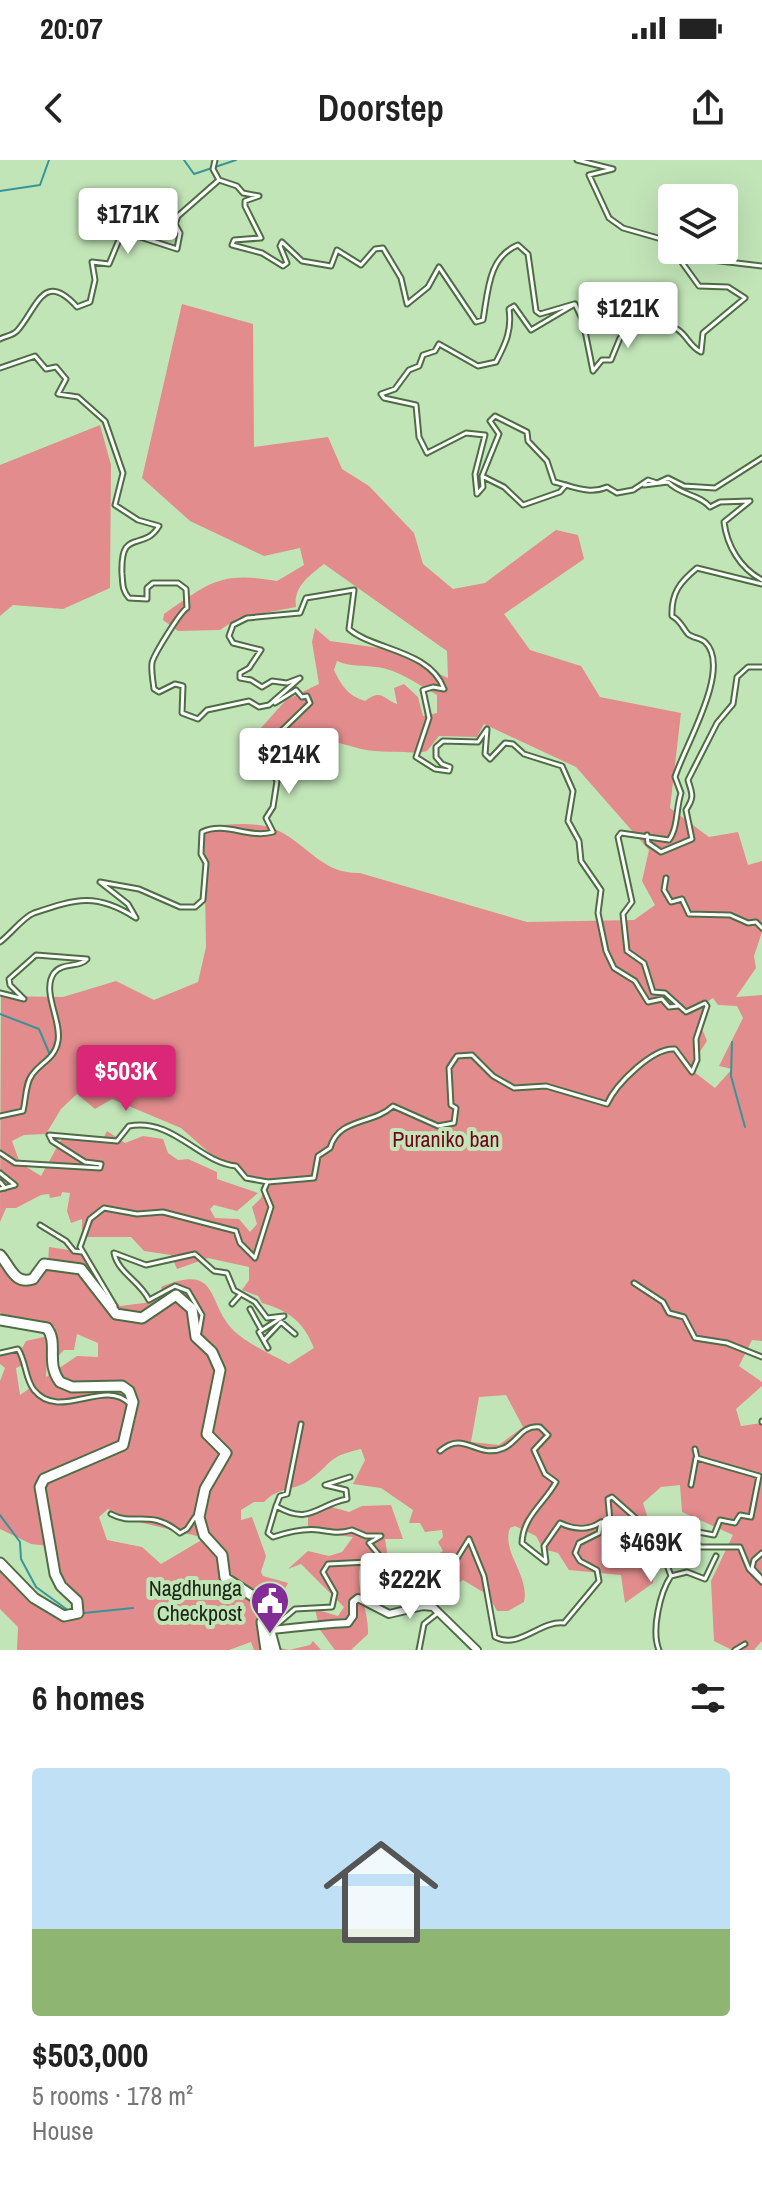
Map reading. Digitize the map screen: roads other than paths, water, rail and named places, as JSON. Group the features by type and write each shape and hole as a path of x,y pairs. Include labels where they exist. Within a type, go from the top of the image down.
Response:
{"highway":[{"path":"0,1255 15,1277 25,1281 33,1279 44,1264 81,1269 113,1312 130,1318 142,1318 166,1299 179,1296 194,1314 198,1341 212,1352 220,1375 207,1434 222,1446 225,1456 205,1489 200,1511 201,1528 220,1551 225,1578 255,1595 275,1650"},
{"path":"0,1320 47,1328 53,1338 50,1360 60,1382 72,1387 122,1386 132,1395 123,1445 44,1479 40,1487 55,1574 78,1611 60,1615 41,1603 0,1563"},
{"path":"261,1649 268,1631"}],"street":[{"path":"577,160 613,169 589,175 609,218 623,228 658,238"},
{"path":"216,161 213,169 219,180 237,186 243,193 259,196 245,201 245,206 261,238 234,240 232,245 262,253 283,266 287,263 280,246 282,242 302,261 331,266 337,250 361,265 375,249 383,248 401,278 407,304 428,287 439,267 476,322 483,320 491,274 499,258 518,245 528,254 536,311 540,314 575,304"},
{"path":"0,339 14,335 40,295 52,291 67,295 77,307 90,302 95,280 92,262 109,264 121,235 131,234 177,249 180,233 175,224 178,216 219,180"},
{"path":"738,263 762,266"},
{"path":"575,304 583,321 593,371 602,360 611,360 620,338 654,324 678,329 692,347 701,352 703,333 745,298 728,287 699,286 683,264"},
{"path":"575,304 531,330 514,306 509,309 511,326 507,341 496,362 478,366 439,344 435,351 423,355 419,366 409,370 401,384 381,394 384,398 416,405 419,437 427,453 466,433 485,435 475,474 477,494 483,487 482,476 499,434 490,421 495,416 527,432 528,441 547,461 554,482 598,492 607,487 617,493 641,485 668,482 675,489 704,500 710,507 720,502 750,501 724,522 727,543 746,571 762,582"},
{"path":"0,368 35,356 46,369 56,367 64,374 66,379 58,394 78,397 105,421 118,451 123,473 115,505 138,520 159,526 153,534 127,544 122,550 121,562 122,586 129,598 147,599 147,588 153,583 178,583 186,589 187,608 178,616 166,642 156,650 152,665 154,689 159,692 175,684 183,686 182,713 198,719 204,711 247,701 259,707 275,703 296,690 302,697 307,696 310,703 276,736 261,742 255,754 277,781 273,807 266,818 273,832 248,834 234,829 202,832 201,854 206,863 203,900 195,907 180,907 139,889 100,882 128,904 136,918 105,900 87,898 33,913 0,942"},
{"path":"641,485 648,480 657,483 668,478 684,486 715,488 762,458"},
{"path":"482,476 504,487 523,505 560,492 566,485"},
{"path":"0,1153 15,1163 100,1168 101,1164 85,1162 48,1136 117,1141 129,1126 136,1125 152,1130 169,1129 224,1165 236,1166 246,1178 268,1182 314,1178 318,1156 330,1148 333,1138 354,1121 381,1117 393,1106 438,1126 454,1123 456,1108 451,1105 449,1068 457,1056 472,1055 493,1076 514,1088 546,1086 607,1104 616,1087 632,1075 639,1062 661,1051 675,1049 692,1072 697,1060 696,1039 707,1006 705,1003 686,1012 665,993 653,992 644,963 627,951 623,919 632,902 618,837 621,833 669,840 675,832 676,807 681,793 675,777 710,690 713,661 705,642 689,634 683,622 672,616 671,598 682,580 697,568 762,582"},
{"path":"275,703 278,695 300,678 283,683 272,681 262,687 240,678 239,675 249,668 261,650 233,643 229,636 233,625 247,618 300,613 306,598 354,590 349,629 361,638 374,639 412,657 440,678 444,689 433,687 423,690 429,718 416,757 435,769 449,771 450,767 436,757 436,747 443,741 478,742 487,729 485,754 490,759 505,743 513,744 524,754 562,766 574,798 568,821 579,841 581,861 601,890 598,913 613,965 635,981 648,1002 662,999 669,1007 678,1006"},
{"path":"647,835 648,843 661,852 692,839 686,810 693,799 694,789 688,780 693,766 717,723 733,704 737,677 748,667 762,667"},
{"path":"666,878 664,890 671,902 682,899 689,914 734,915 748,923 756,922 762,928"},
{"path":"0,993 24,999 10,985 9,979 36,955 87,959 82,964 60,968 54,974 51,986 58,1044 50,1059 30,1077 23,1111 0,1116"},
{"path":"0,1173 15,1184 3,1189 0,1182"},
{"path":"130,1318 117,1308 82,1252 80,1247 90,1219 104,1208 137,1214 163,1212 236,1231 240,1243 255,1258 270,1217 271,1207 264,1190 268,1182"},
{"path":"40,1225 66,1241 74,1251 82,1252"},
{"path":"212,1352 200,1334 202,1315 188,1291 175,1286 149,1300 137,1283 121,1270 113,1254 119,1252 137,1264 146,1265 186,1259 195,1254 214,1271 227,1273 240,1295 255,1302 267,1318 284,1316 261,1330"},
{"path":"634,1283 663,1302 669,1313 684,1317 695,1338 727,1343 762,1357"},
{"path":"232,1304 240,1295"},
{"path":"250,1309 268,1348"},
{"path":"265,1339 281,1322 295,1334"},
{"path":"0,1353 9,1348 18,1349 33,1389 51,1401 115,1396 128,1402 131,1407"},
{"path":"301,1424 287,1494 280,1496 268,1533 273,1537 289,1531 310,1530 340,1535 352,1530 366,1536 381,1536 369,1543 379,1555 383,1577"},
{"path":"440,1451 450,1442 459,1441 480,1450 499,1449 509,1445 519,1432 540,1427 548,1435 534,1450 545,1474 556,1482 522,1529 522,1543 546,1562 544,1546 560,1523 571,1529 591,1528 610,1521 608,1499 612,1497 626,1505 656,1536 682,1522 703,1548 740,1547 749,1569 762,1581"},
{"path":"691,1485 697,1458 695,1449"},
{"path":"693,1537 698,1532 714,1535 720,1520 735,1523 740,1515 751,1517 759,1476 697,1458"},
{"path":"276,1506 299,1516 322,1510 347,1499 346,1490 325,1485 350,1477"},
{"path":"111,1514 119,1519 148,1516 183,1533 200,1511"},
{"path":"268,1631 295,1609 332,1607 335,1593 323,1572 328,1564 368,1562 394,1583 412,1572 446,1572 461,1556 463,1544 469,1539 484,1576 495,1637 501,1640 523,1638 540,1627 566,1622 593,1592 598,1572 580,1561 575,1553 579,1543 599,1533 601,1522"},
{"path":"659,1650 656,1642 662,1595 671,1576 667,1565 676,1548 673,1533 678,1522"},
{"path":"762,1553 754,1560 752,1568 762,1581"},
{"path":"671,1576 687,1572 705,1579 716,1556"},
{"path":"268,1631 305,1628 323,1622 348,1623 353,1616 354,1600 358,1598 389,1614 427,1605 439,1612 477,1650"},
{"path":"419,1650 424,1624 439,1612"},
{"path":"735,1650 745,1644"}],"waterway":[{"path":"0,191 40,185 49,160"},
{"path":"184,160 194,174 236,160"},
{"path":"0,1014 39,1029 50,1055"},
{"path":"732,1042 731,1076 745,1127"},
{"path":"0,1515 20,1542 21,1559 36,1587 69,1611"},
{"path":"84,1613 133,1608"}],"place":[{"name":"Nagdhunga Checkpost","path":"270,1635"}],"park label":[{"name":"Puraniko ban","path":"446,1139"}]}
